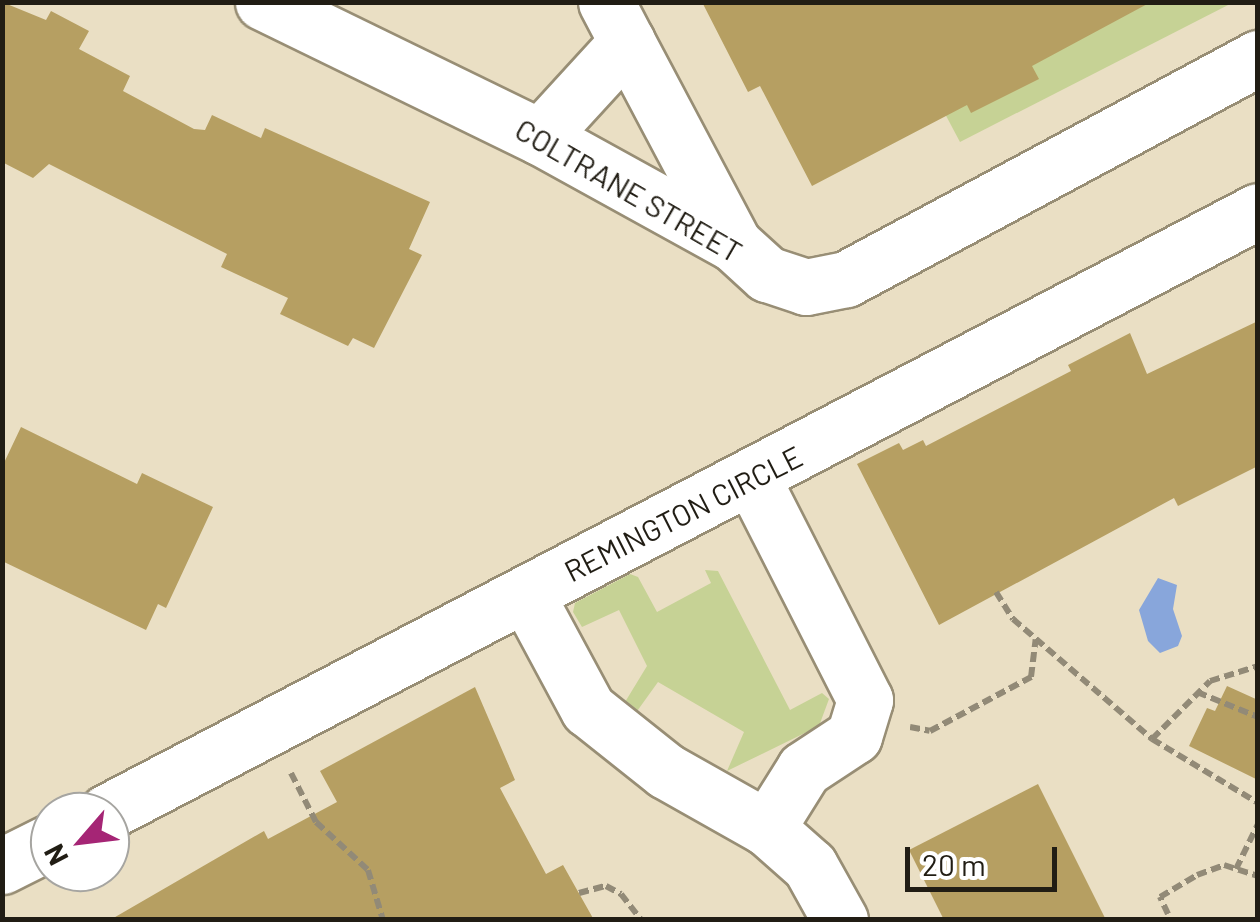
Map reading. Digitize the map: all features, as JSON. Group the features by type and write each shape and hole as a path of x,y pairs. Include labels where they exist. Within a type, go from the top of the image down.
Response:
{"lane":[{"name":"COLTRANE STREET","path":"264,2 540,136 734,244 767,274 806,287 846,279 1258,58"},
{"path":"540,136 616,22 734,244"},
{"name":"REMINGTON CIRCLE","path":"130,800 1258,211"},
{"path":"752,478 866,700 854,736 804,769 767,828"},
{"path":"526,594 588,708 666,771 767,828 810,866 840,920"},
{"path":"2,866 30,852"}],"path":[{"path":"996,592 1036,638 1152,739 1258,803"},
{"path":"860,718 930,731 1030,677 1036,638"},
{"path":"1152,739 1210,681 1258,666"},
{"path":"1197,692 1258,717"},
{"path":"268,728 316,822 368,870 383,920"},
{"path":"1236,869 1258,824"},
{"path":"1168,914 1160,897 1224,865 1258,876"},
{"path":"579,893 606,886 622,894 641,920"}],"green space":[{"path":"886,3 1232,3 960,142"},
{"path":"705,570 718,571 790,710 822,693 829,699 819,726 727,771 744,732 658,682 635,714 622,707 647,666 619,610 582,627 573,612 575,603 630,574 638,577 657,612 711,583"}],"water":[{"path":"1158,578 1177,585 1173,609 1182,636 1178,646 1160,653 1148,641 1139,610"}],"building":[{"path":"2,2 46,20 51,11 89,31 79,49 130,76 123,91 194,129 205,130 212,115 261,138 265,128 430,202 409,249 422,255 374,348 353,338 348,346 280,314 288,298 221,267 227,254 49,164 33,178 2,162"},
{"path":"702,2 1151,2 1032,66 1039,79 971,113 967,105 812,186 760,86 748,92"},
{"path":"1258,321 1258,466 1178,506 1174,498 939,625 857,464 899,443 903,450 923,440 926,446 1071,371 1068,365 1130,333 1147,374"},
{"path":"21,427 137,484 142,473 213,507 166,608 158,604 146,630 2,561 2,467"},
{"path":"1227,686 1258,700 1258,780 1189,746 1207,708 1215,711"},
{"path":"475,687 515,780 500,788 546,874 563,865 594,920 110,920 264,831 268,839 337,802 320,771"},
{"path":"1038,784 1106,920 944,920 909,850"}]}
